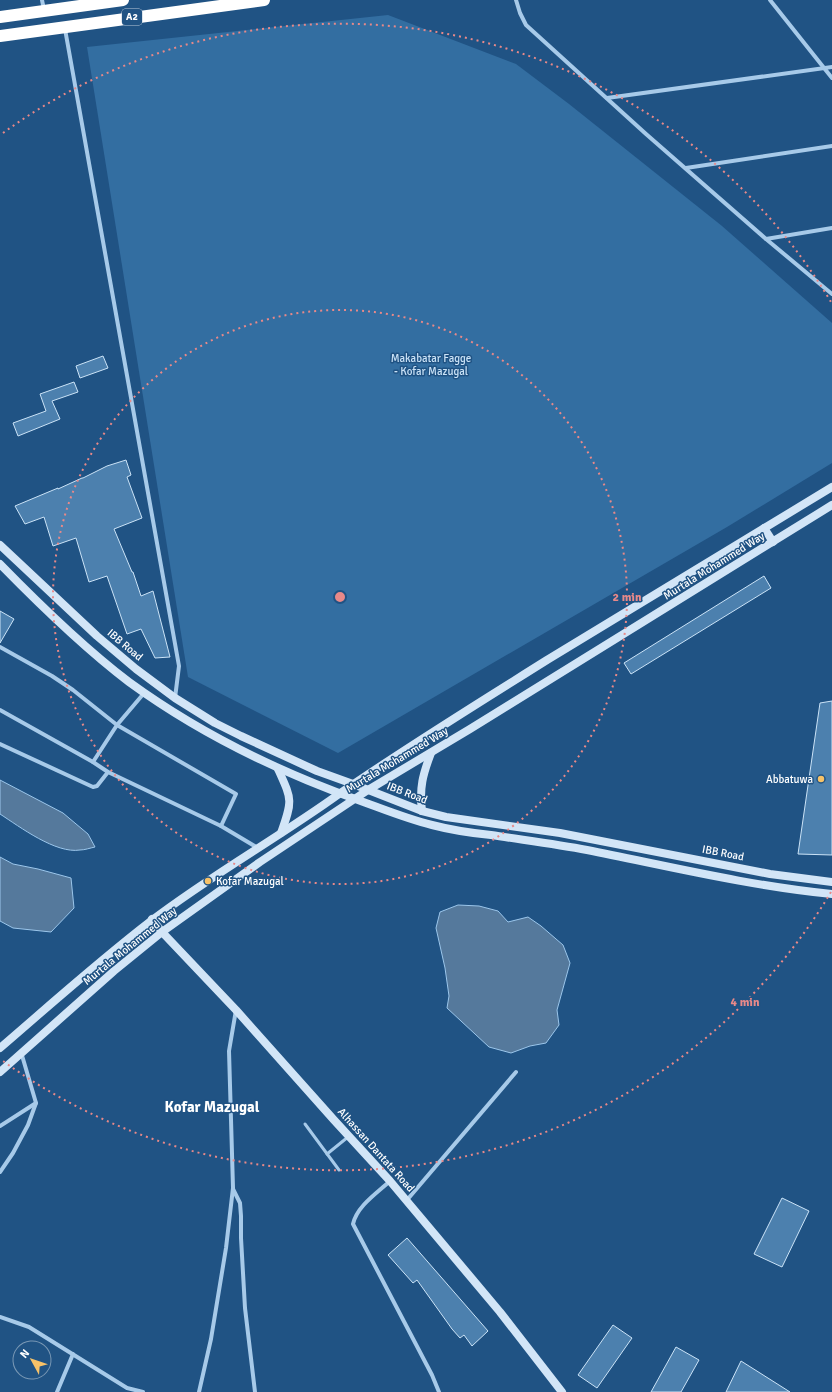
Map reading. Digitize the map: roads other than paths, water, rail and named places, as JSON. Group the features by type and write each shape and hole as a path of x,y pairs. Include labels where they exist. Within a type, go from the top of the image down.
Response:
{"highway":[{"name":"A2","path":"0,16 43,5 123,0"},
{"name":"A2","path":"0,36 264,0"}],"main road":[{"name":"Murtala Mohammed Way","path":"0,1048 110,953 152,919 208,880 340,794 394,756 832,487"},
{"name":"Murtala Mohammed Way","path":"0,1072 114,971 162,932 260,862 354,798 431,753 832,505"},
{"path":"764,528 773,542"},
{"name":"IBB Road","path":"0,545 97,636 136,669 175,698 215,723 317,771 422,811 446,818 560,833 770,874 832,882"},
{"name":"IBB Road","path":"0,564 18,583 91,651 130,682 206,731 278,769 340,794 412,820 454,830 544,842 767,885 832,894"},
{"path":"422,811 420,791 422,776 431,753"},
{"path":"278,769 290,795 288,813 281,833"},
{"name":"Alhassan Dantata Road","path":"152,919 162,932 236,1010 390,1180 500,1312 562,1392"}],"street":[{"path":"516,0 526,25 646,134 766,239 832,294"},
{"path":"770,0 832,78"},
{"path":"64,27 179,666 175,698"},
{"path":"607,98 832,67"},
{"path":"686,168 832,146"},
{"path":"766,239 832,228"},
{"path":"0,647 52,676 73,690 117,725 236,794 221,826"},
{"path":"93,762 117,725 145,692"},
{"path":"0,710 93,762 108,772 221,826 258,848"},
{"path":"0,744 89,786 97,786 108,772"},
{"path":"199,1392 212,1331 226,1248 233,1188 229,1051 236,1010"},
{"path":"0,1172 13,1153 28,1125 36,1103 21,1052"},
{"path":"407,1200 516,1072"},
{"path":"0,1126 36,1103"},
{"path":"390,1180 362,1207 355,1216 353,1224 432,1375 439,1392"},
{"path":"233,1188 240,1203 246,1308 255,1392"},
{"path":"0,1317 29,1327 127,1388 143,1392"},
{"path":"57,1392 73,1354"}],"lane":[{"path":"305,1124 339,1170"},
{"path":"327,1154 349,1136"}],"place":[{"name":"Abbatuwa","path":"821,779"},
{"name":"Kofar Mazugal","path":"208,881"}],"district":[{"name":"Kofar Mazugal","path":"212,1107"}],"park label":[{"name":"Makabatar Fagge - Kofar Mazugal","path":"431,364"}]}
